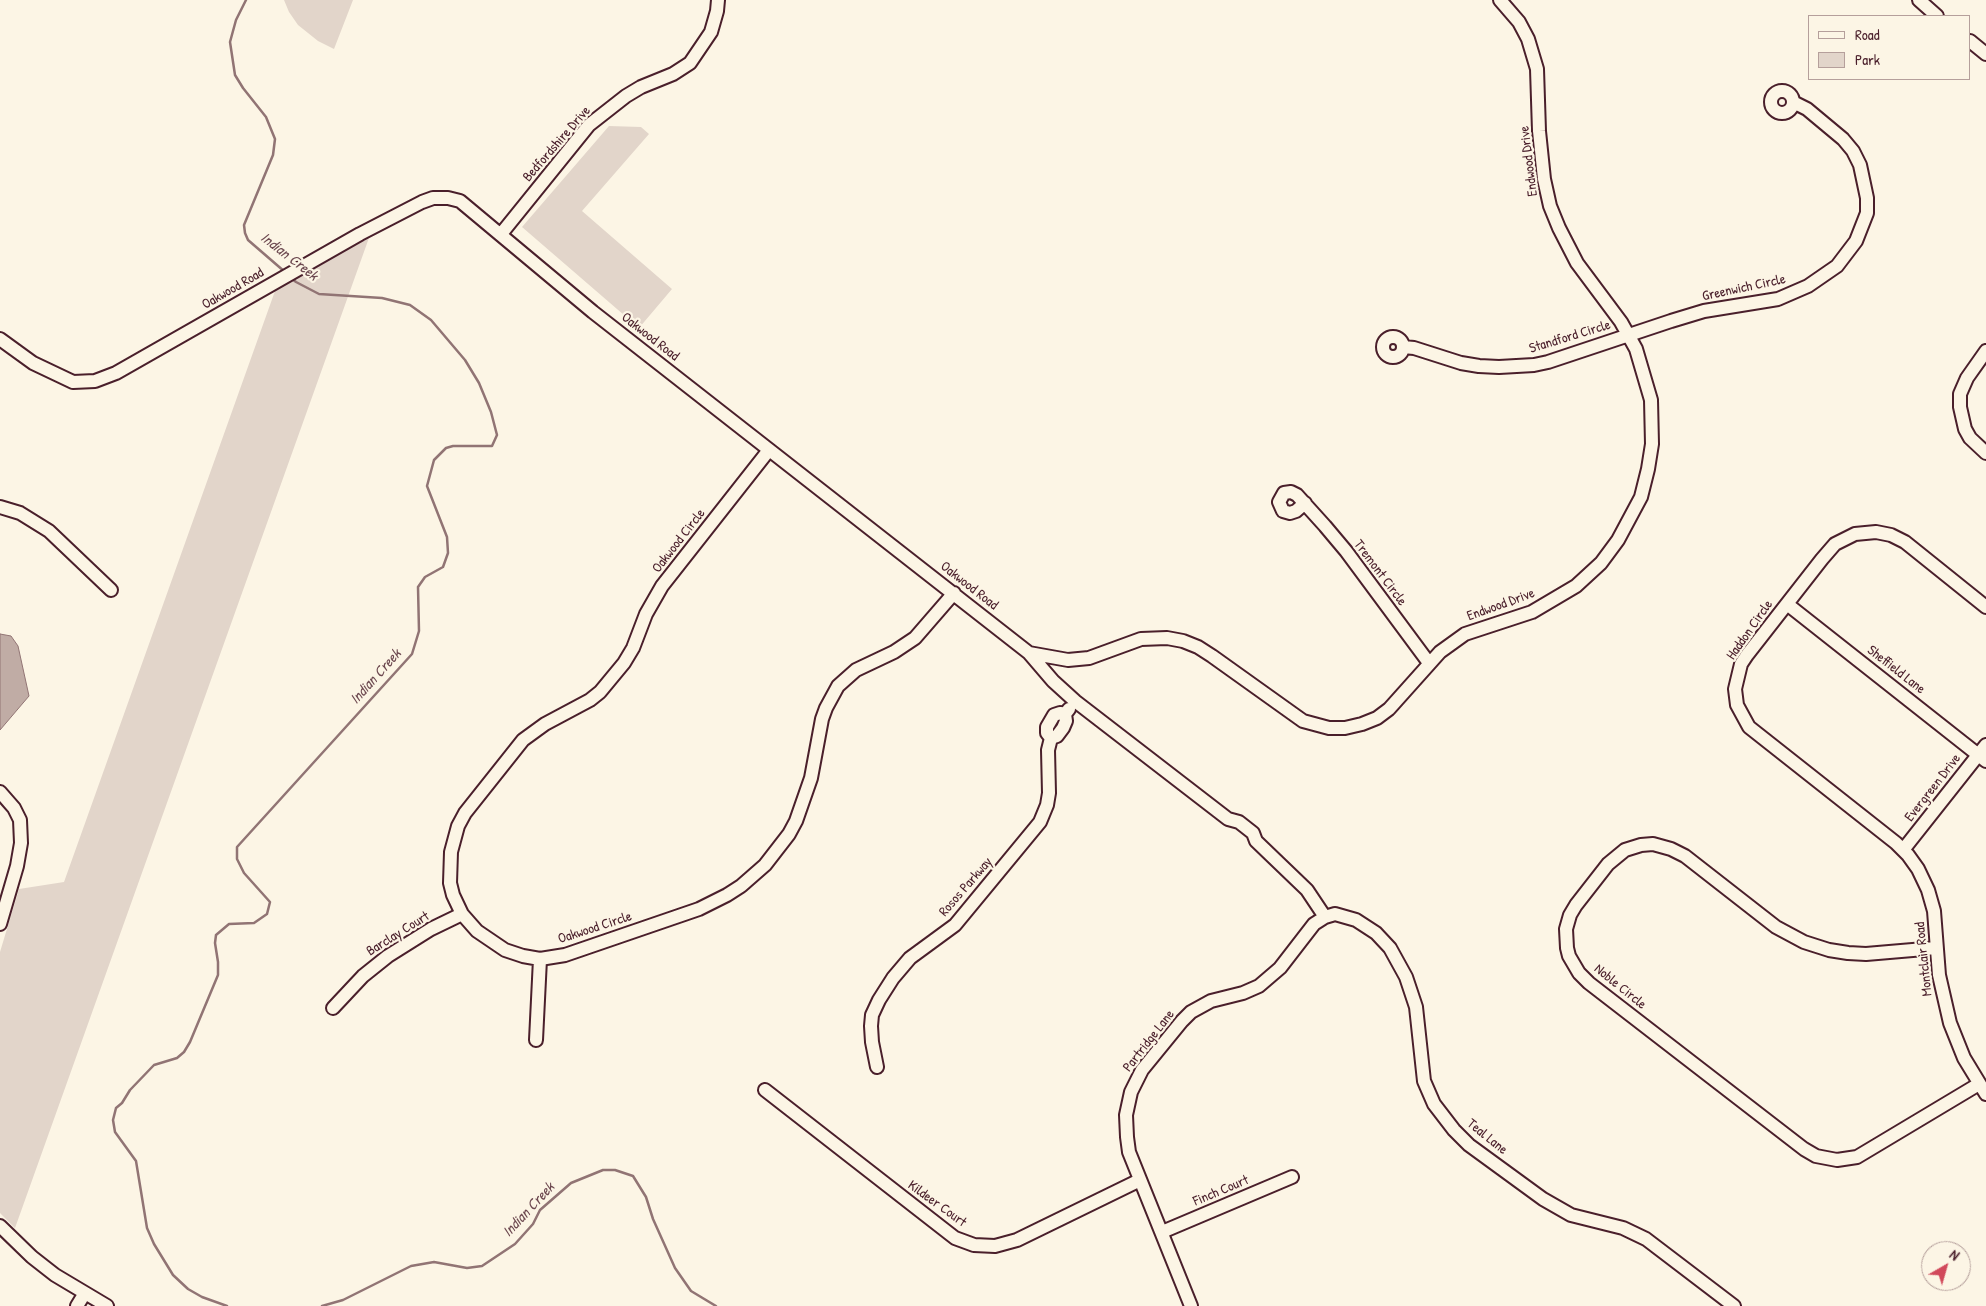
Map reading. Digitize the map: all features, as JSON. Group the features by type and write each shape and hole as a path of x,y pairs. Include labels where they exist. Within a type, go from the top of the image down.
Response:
{"street":[{"name":"Bedfordshire Drive","path":"501,234 588,125 626,96 641,87 673,74 690,63 711,32 718,0"},
{"name":"Endwood Drive","path":"1029,653 1068,660 1089,658 1141,639 1167,638 1182,641 1198,647 1212,656 1302,722 1328,728 1345,728 1377,718 1398,699 1440,652 1465,634 1532,612 1557,599 1576,586 1601,563 1618,540 1641,497 1648,469 1652,444 1651,400 1642,366 1621,322 1577,263 1558,228 1550,206 1544,179 1539,131 1538,69 1528,39 1519,22 1500,0"},
{"path":"1919,0 1937,15"},
{"path":"1971,42 1986,54"},
{"name":"Greenwich Circle","path":"1628,335 1704,311 1778,299 1792,294 1824,276 1848,252 1856,241 1867,213 1867,198 1860,165 1843,139 1805,107 1793,102"},
{"name":"Oakwood Road","path":"0,338 33,363 73,382 95,381 116,373 360,234 433,198 448,198 460,201 593,312 1029,653 1053,681 1075,701 1228,819 1239,822 1253,833 1256,841 1307,890 1324,917"},
{"name":"Standford Circle","path":"1403,347 1414,348 1461,363 1499,367 1534,365 1548,362 1628,335"},
{"path":"1986,351 1966,378 1960,394 1960,407 1965,428 1970,438 1986,453"},
{"name":"Oakwood Circle","path":"769,450 662,586 646,614 633,648 600,692 590,700 545,724 523,740 458,826 449,866 453,895 462,914 477,931 495,945 523,956 540,959 579,951 699,909 727,896 752,877 765,865 783,842 802,808 813,771 822,719 838,686 856,670 894,652 915,638 954,593"},
{"name":"Tremont Circle","path":"1304,503 1346,551 1429,663"},
{"path":"0,507 20,513 49,531 112,590"},
{"name":"Haddon Circle","path":"1904,850 1758,735 1742,717 1737,705 1735,688 1741,664 1836,544 1855,534 1876,532 1891,535 1905,542 1986,607"},
{"name":"Sheffield Lane","path":"1787,604 1984,754"},
{"name":"Rosos Parkway","path":"877,1067 871,1026 872,1015 879,1000 893,978 910,958 955,925 1040,822 1048,805 1049,792 1048,750 1051,738 1046,731 1049,722 1058,713 1065,714 1075,701"},
{"name":"Evergreen Drive","path":"1904,850 1984,754"},
{"path":"0,792 14,808 20,820 21,844 17,866 0,924"},
{"name":"Noble Circle","path":"1936,948 1866,954 1829,950 1804,942 1776,927 1685,856 1671,849 1653,844 1641,845 1626,850 1608,864 1576,905 1570,915 1566,930 1569,956 1579,973 1589,983 1804,1149 1816,1156 1837,1160 1857,1157 1982,1089"},
{"name":"Montclair Road","path":"1904,850 1918,869 1928,890 1934,911 1939,975 1950,1023 1964,1058 1982,1089"},
{"name":"Barclay Court","path":"333,1008 363,976 388,956 462,914"},
{"name":"Teal Lane","path":"1324,917 1335,914 1356,920 1376,933 1394,955 1406,977 1416,1008 1421,1070 1428,1092 1444,1118 1469,1145 1558,1208 1571,1215 1623,1228 1646,1239 1734,1306"},
{"name":"Partridge Lane","path":"1191,1306 1130,1152 1126,1137 1126,1115 1131,1092 1142,1070 1191,1012 1211,1001 1260,986 1270,979 1307,932 1324,917"},
{"path":"536,1040 540,959"},
{"name":"Kildeer Court","path":"765,1090 955,1238 974,1245 995,1246 1017,1240 1140,1180"},
{"name":"Finch Court","path":"1162,1232 1292,1177"},
{"path":"0,1226 32,1257 56,1275 107,1306"},
{"path":"77,1306 85,1293"}],"green space":[{"path":"284,0 353,0 334,49 318,41 298,25 289,12"},
{"path":"609,126 641,127 649,134 582,211 672,289 639,328 522,227"},
{"path":"370,235 15,1228 0,1213 0,952 19,889 64,882 275,291"}],"shaded area":[{"path":"0,634 11,636 18,646 29,696 0,730"}],"waterway":[{"name":"Indian Creek","path":"246,0 236,20 230,42 235,75 266,117 275,139 273,155 244,225 245,233 248,240 285,272"},
{"name":"Indian Creek","path":"227,1306 202,1297 188,1289 173,1275 154,1244 147,1228 136,1161 115,1132 113,1120 116,1108 154,1065 177,1058 184,1052 190,1042 218,975 216,935 229,924 254,923 267,914 270,902 244,873 237,859 237,847 412,654 419,631 418,587 425,577 443,567 448,553 447,537 427,486 434,460 446,448 453,446 492,446 497,435 491,412 479,383 465,360 431,320 410,305 382,298 319,294 291,278"},
{"name":"Indian Creek","path":"322,1306 343,1300 411,1266 434,1262 467,1268 482,1266 515,1244 533,1224 540,1210 571,1183 603,1170 615,1170 633,1176 646,1197 653,1219 675,1268 691,1291 716,1306"}]}
